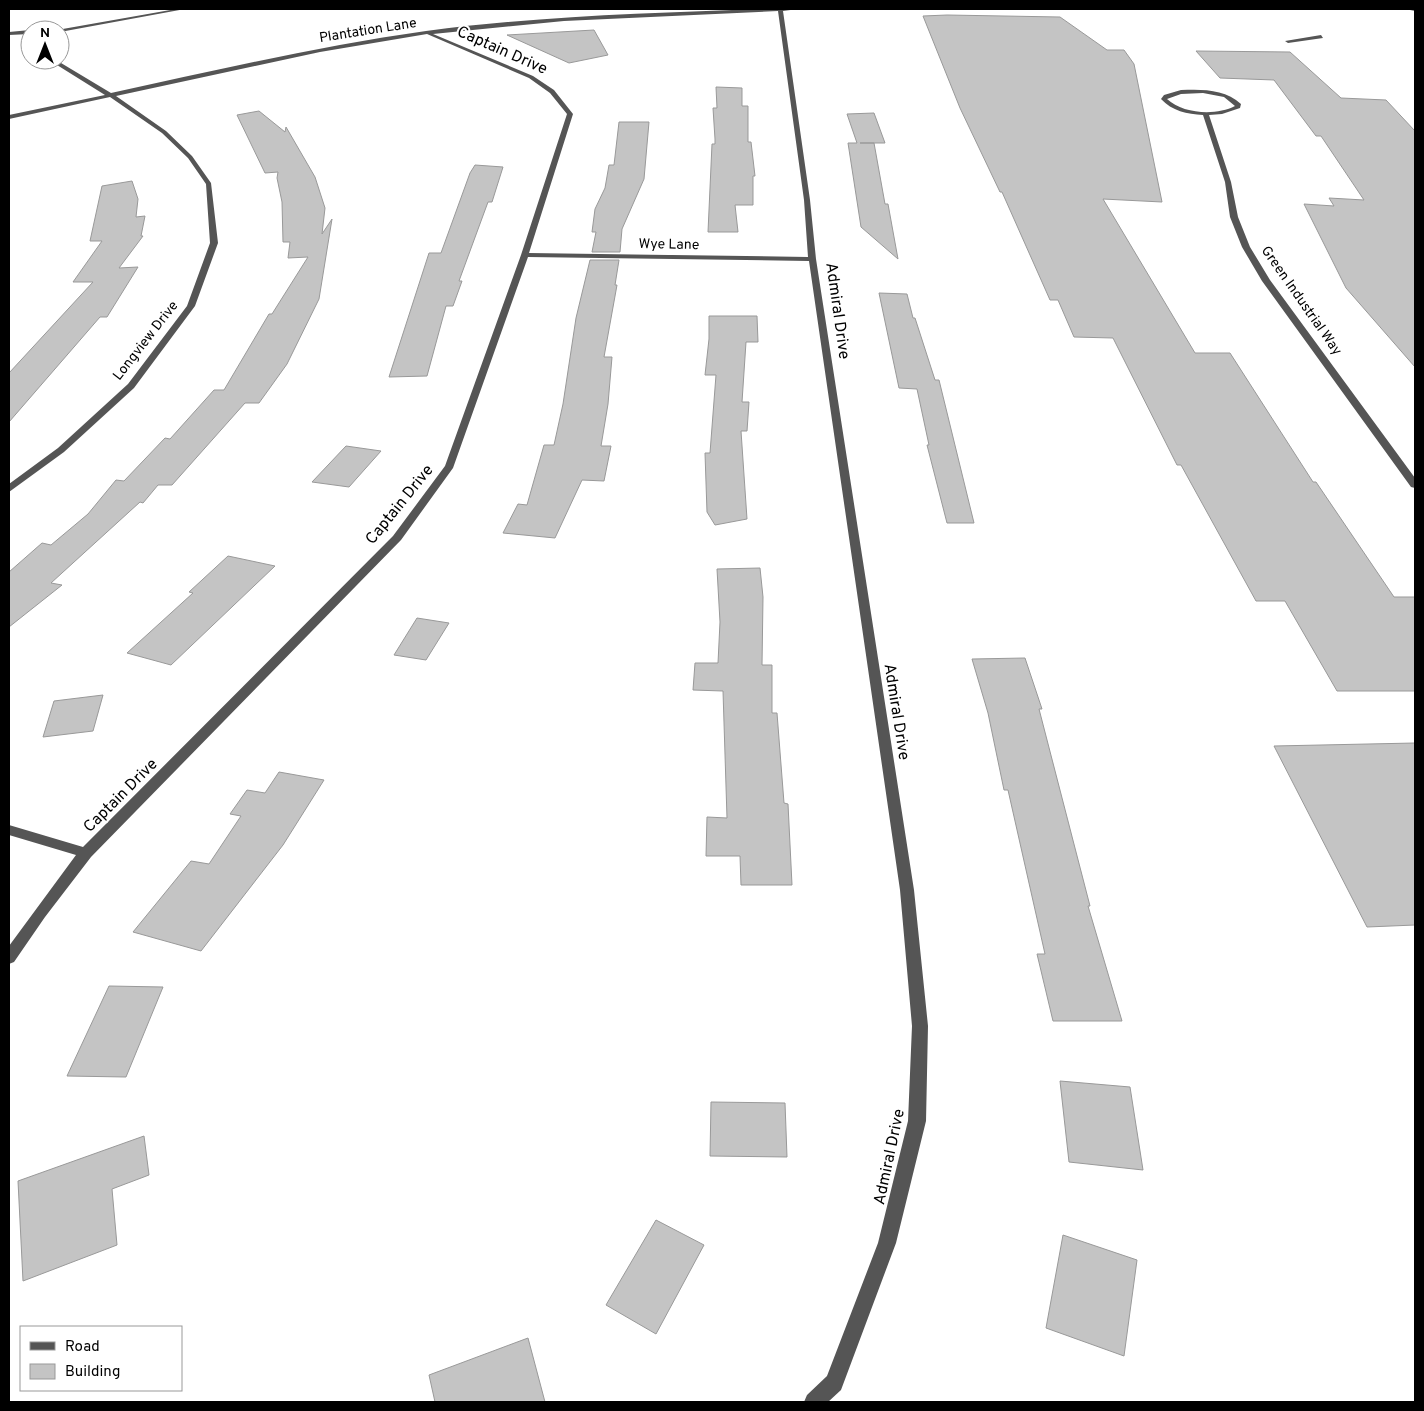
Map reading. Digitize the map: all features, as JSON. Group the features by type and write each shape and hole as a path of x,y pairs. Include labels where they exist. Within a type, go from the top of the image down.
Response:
{"street":[{"path":"70,28 183,9"},
{"name":"Admiral Drive","path":"780,9 807,200 812,259 907,890 920,1026 917,1122 887,1243 834,1383 814,1402"},
{"name":"Plantation Lane","path":"9,117 326,49 428,33 611,17 796,9"},
{"path":"9,29 12,33"},
{"name":"Captain Drive","path":"9,958 40,913 86,853 397,538 450,466 526,255 570,114 558,97 544,85 428,33"},
{"path":"1288,41 1321,37"},
{"name":"Longview Drive","path":"9,489 61,450 131,386 191,306 214,243 210,184 190,157 164,132 133,109 68,70"},
{"path":"1192,91 1216,94 1234,100 1238,104 1238,107 1227,112 1205,113 1182,110 1167,103 1164,99 1172,93 1192,91"},
{"name":"Green Industrial Way","path":"1205,113 1228,182 1234,217 1246,247 1266,281 1415,485"},
{"name":"Wye Lane","path":"526,255 812,259"},
{"path":"9,830 86,853"}],"building":[{"path":"923,16 1060,17 1107,50 1124,50 1134,64 1162,202 1103,199 1195,353 1230,353 1313,482 1316,482 1394,597 1415,597 1415,691 1337,691 1285,601 1256,601 1181,465 1177,465 1113,338 1074,337 1058,300 1050,300 1002,192 1000,192 960,108"},
{"path":"594,30 608,55 569,63 507,35"},
{"path":"1196,51 1290,52 1341,98 1386,100 1415,131 1415,367 1346,288 1304,204 1334,206 1329,198 1364,200 1321,136 1316,136 1274,80 1220,78"},
{"path":"716,87 742,88 742,106 748,106 748,142 751,142 755,176 753,176 753,205 735,205 738,232 708,232 712,144 715,144 713,108 717,108"},
{"path":"259,111 285,132 286,127 315,177 325,208 322,234 332,219 319,299 287,364 259,403 245,403 172,485 158,485 143,503 140,502 51,583 62,585 9,627 9,572 42,543 51,545 88,514 116,480 124,481 165,438 170,439 214,390 224,390 269,314 272,314 308,257 288,258 290,242 283,242 282,202 277,178 278,172 265,173 237,115"},
{"path":"874,113 885,143 874,143 885,204 888,204 898,259 861,227 848,143 857,143 847,114"},
{"path":"619,122 649,122 644,179 622,229 620,252 592,252 596,232 592,232 595,209 605,188 609,165 614,165"},
{"path":"475,165 503,167 492,202 488,202 459,281 462,281 453,306 446,306 427,376 389,377 429,253 441,253 470,173"},
{"path":"132,181 138,199 136,217 145,216 141,236 143,236 119,268 138,267 107,317 100,317 9,422 9,373 93,282 73,282 102,241 90,241 102,186"},
{"path":"590,260 619,260 615,285 617,285 604,357 612,357 608,404 601,446 611,446 604,481 582,480 555,538 503,533 518,504 527,505 544,445 554,445 563,404 576,318"},
{"path":"879,293 907,294 913,318 915,318 935,380 939,380 974,523 947,523 927,445 929,445 917,389 899,388"},
{"path":"709,316 757,316 758,342 746,342 742,402 749,402 747,431 741,431 747,519 715,525 707,512 705,453 710,453 716,375 705,375 709,339"},
{"path":"346,446 381,451 349,487 312,482"},
{"path":"228,556 275,566 171,665 127,653 193,593 189,592"},
{"path":"760,568 763,597 762,665 772,665 772,713 777,713 784,803 788,804 792,885 741,885 740,856 706,856 707,817 727,818 723,691 693,690 695,663 718,663 720,622 717,569"},
{"path":"417,618 449,623 426,660 394,655"},
{"path":"1025,658 1042,709 1039,709 1090,906 1088,906 1122,1021 1053,1021 1037,954 1045,954 1008,790 1004,790 988,713 972,659"},
{"path":"103,695 93,731 43,737 54,701"},
{"path":"1415,743 1415,925 1367,927 1274,746"},
{"path":"279,772 324,780 283,845 201,951 133,932 191,861 209,864 241,816 230,814 247,790 265,793"},
{"path":"109,986 163,987 126,1077 67,1076"},
{"path":"1060,1081 1130,1087 1143,1170 1069,1162"},
{"path":"711,1102 785,1103 787,1157 710,1156"},
{"path":"144,1136 149,1175 112,1189 117,1245 23,1281 18,1181"},
{"path":"656,1220 704,1245 656,1334 606,1305"},
{"path":"1063,1235 1137,1260 1124,1356 1046,1328"},
{"path":"528,1338 545,1402 435,1402 429,1375"}]}
